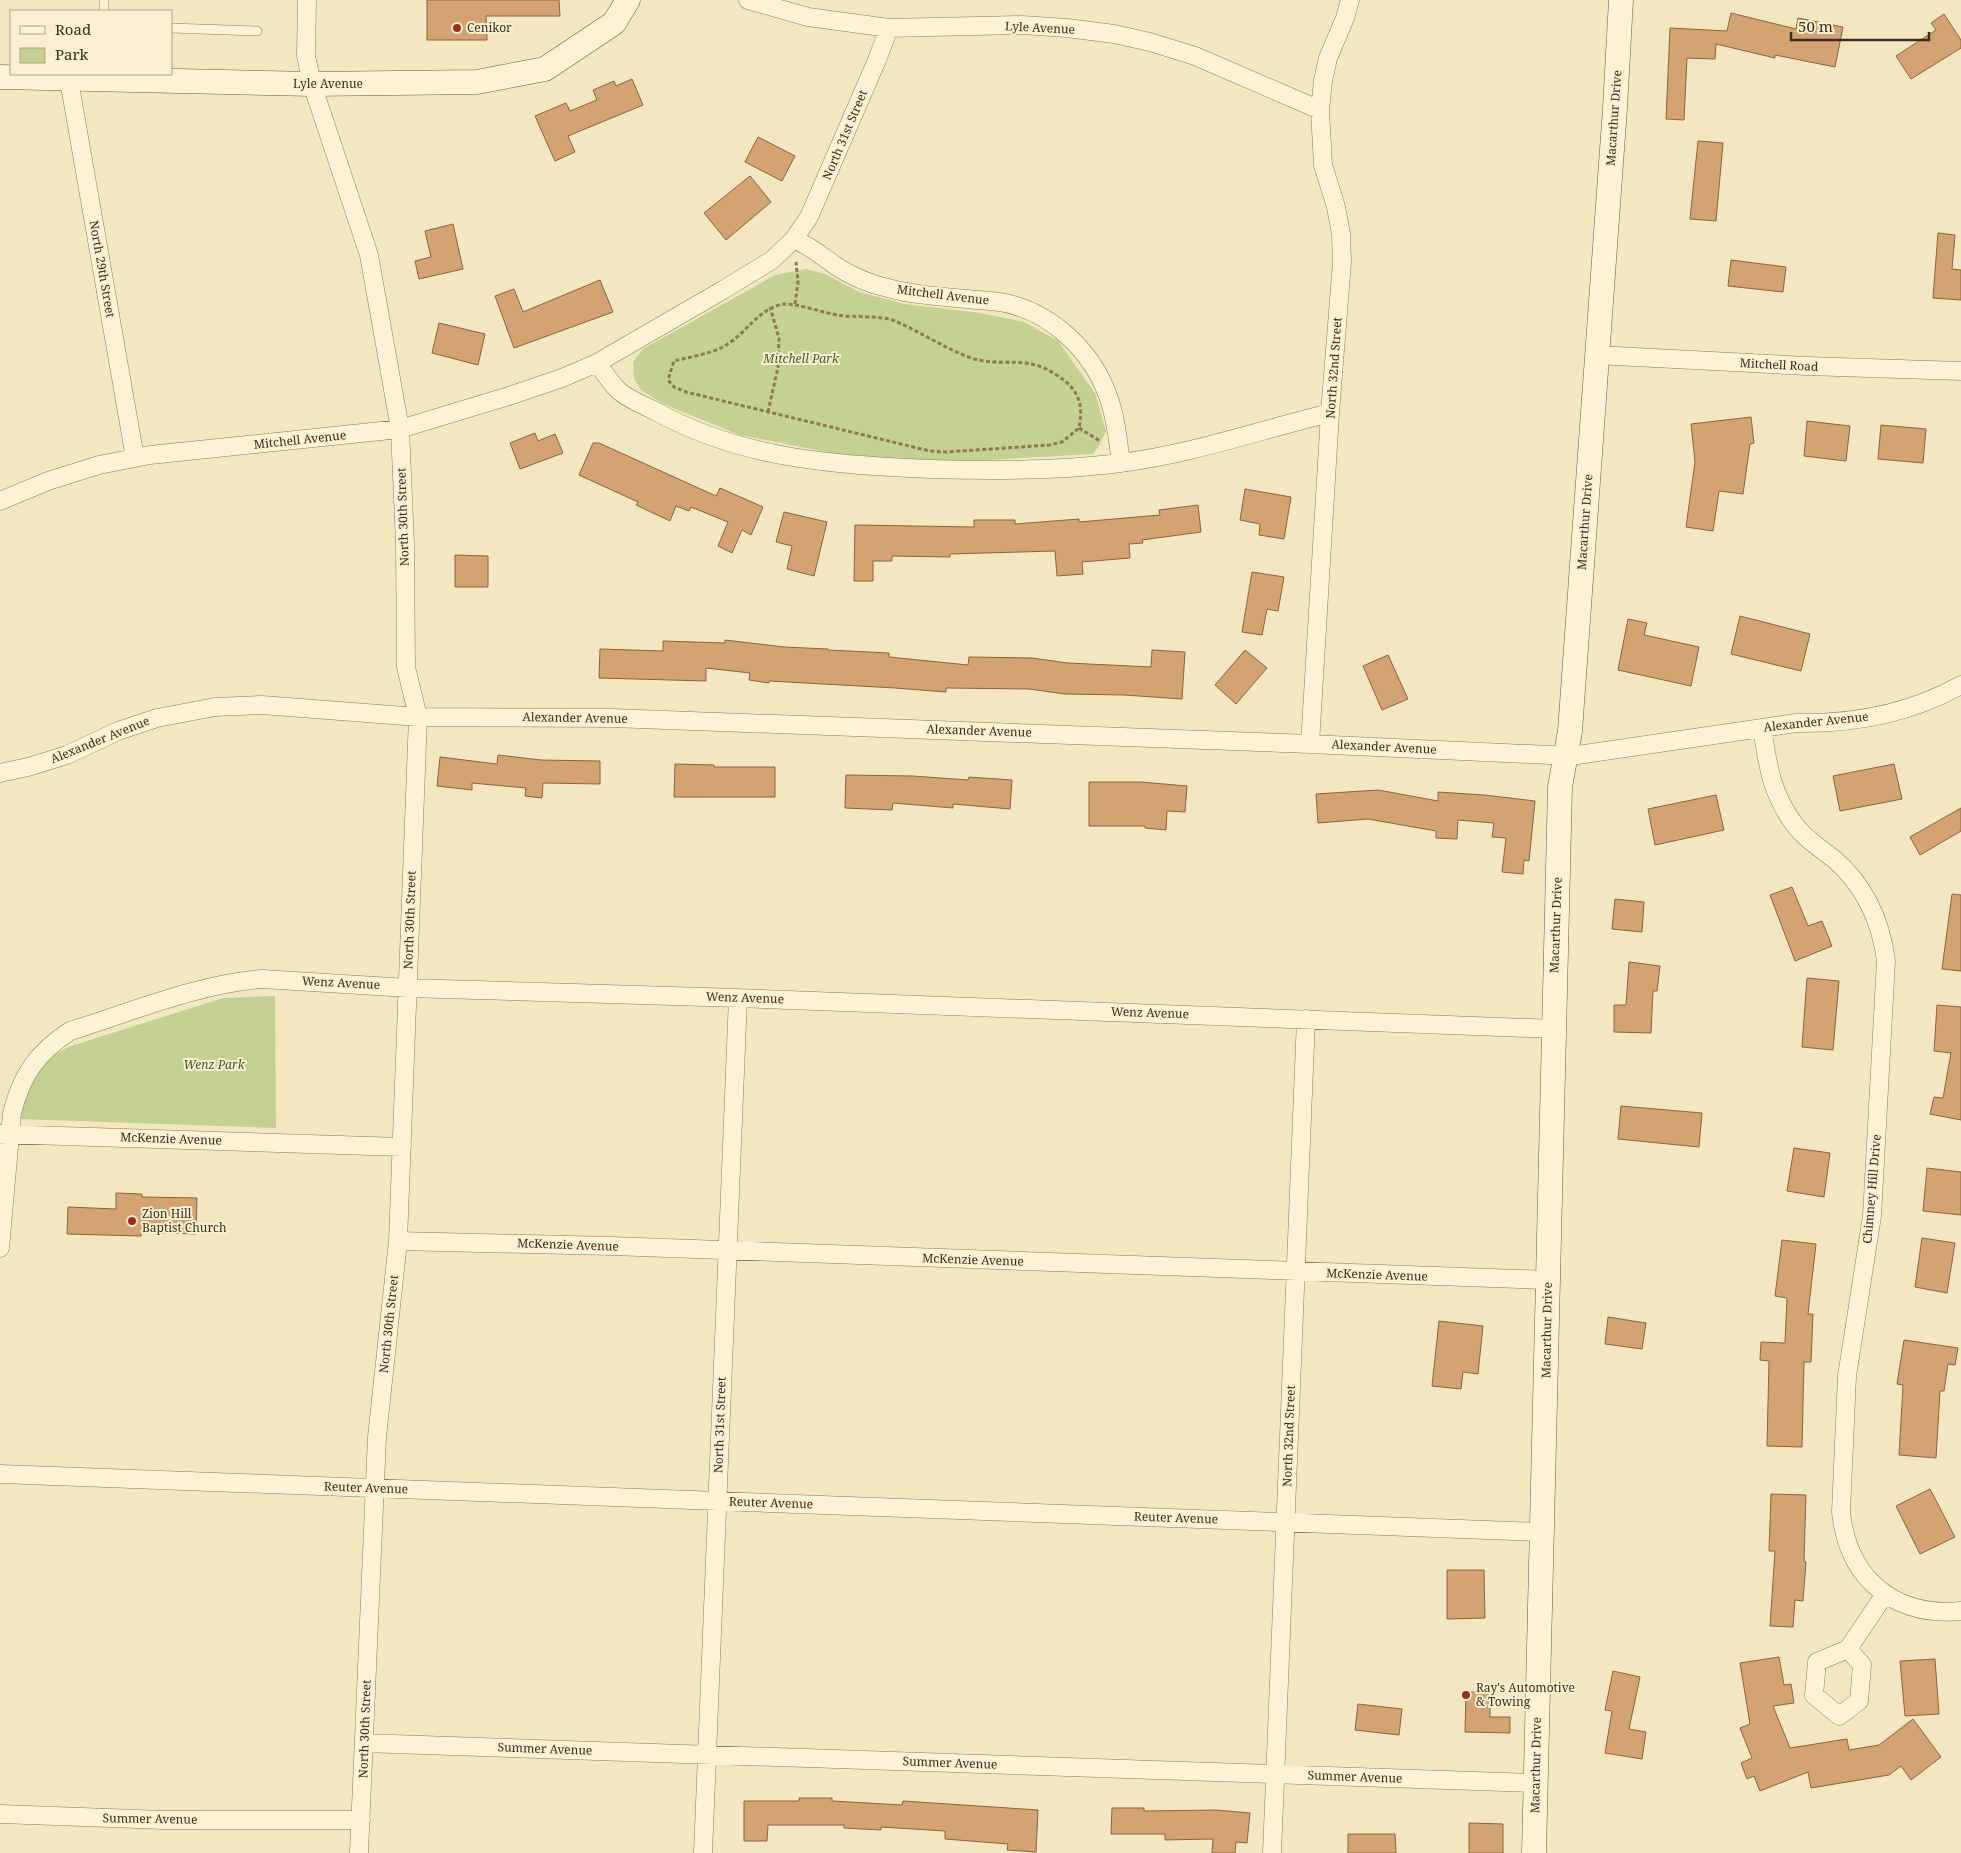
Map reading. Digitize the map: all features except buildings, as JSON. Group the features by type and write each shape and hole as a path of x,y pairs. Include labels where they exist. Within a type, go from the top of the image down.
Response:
{"main road":[{"name":"Lyle Avenue","path":"0,78 69,80 102,77 312,84 477,82 545,69 614,22 628,0"},
{"name":"Macarthur Drive","path":"1534,1853 1560,787 1570,732 1615,108 1621,0"}],"street":[{"name":"North 30th Street","path":"307,0 306,56 312,84 369,255 400,429 405,544 406,667 418,716 398,1241 377,1437 360,1853"},
{"name":"Lyle Avenue","path":"748,0 808,17 889,28 1022,25 1114,34 1150,42 1195,56 1320,110"},
{"name":"North 32nd Street","path":"1310,744 1330,413 1342,262 1341,234 1336,207 1323,165 1320,110 1328,58 1345,18 1350,0"},
{"name":"North 31st Street","path":"794,238 809,216 889,28"},
{"name":"North 29th Street","path":"69,80 135,458"},
{"name":"Mitchell Avenue","path":"0,501 48,481 98,466 135,458 400,429 512,395 562,378 597,362 772,260 794,238 807,244 837,266 865,280 888,288 921,295 1004,302 1024,309 1055,325 1074,341 1098,373 1108,397 1122,463"},
{"name":"Mitchell Road","path":"1596,355 1807,366 1961,371"},
{"path":"597,362 619,392 701,433 784,457 860,466 977,470 1061,469 1122,463 1188,451 1330,413"},
{"name":"Alexander Avenue","path":"0,773 28,767 66,755 118,731 157,718 215,707 262,705 418,716 612,718 1310,744 1566,756 1796,723 1818,723 1870,717 1923,703 1961,685"},
{"name":"Chimney Hill Drive","path":"1762,728 1770,777 1785,811 1817,848 1833,858 1846,870 1866,896 1883,939 1886,961 1872,1216 1847,1376 1841,1512 1843,1532 1857,1565 1868,1579 1885,1594 1896,1601 1925,1611 1940,1613 1961,1611"},
{"name":"Wenz Avenue","path":"5,1134 17,1093 26,1074 48,1047 70,1031 211,986 262,979 408,988 738,998 1554,1029"},
{"name":"North 31st Street","path":"703,1853 738,998"},
{"name":"North 32nd Street","path":"1272,1853 1306,1019"},
{"path":"0,1248 5,1134"},
{"name":"McKenzie Avenue","path":"5,1134 402,1147"},
{"name":"McKenzie Avenue","path":"398,1241 1548,1280"},
{"name":"Reuter Avenue","path":"0,1474 1542,1532"},
{"path":"1848,1648 1885,1594"},
{"name":"Summer Avenue","path":"364,1743 1536,1783"},
{"name":"Summer Avenue","path":"0,1814 164,1820 361,1820"}],"lane":[{"path":"172,28 257,31"}],"path":[{"path":"794,238 798,282 795,304"},
{"path":"782,304 795,304 837,315 892,320 971,358 990,362 1035,364 1056,374 1072,388 1081,403 1082,413 1079,428 1062,442 1050,445 946,452 930,450 686,392 674,387 668,380 674,361 722,347 740,335 759,315 770,307 782,304"},
{"path":"768,412 778,367 779,338 770,307"}],"green space":[{"name":"Mitchell Park","path":"806,269 825,274 859,292 905,304 980,313 1024,322 1058,341 1095,393 1106,431 1099,446 1093,454 967,461 866,460 740,435 663,404 641,390 634,378 633,362 643,349 775,275"},
{"name":"Wenz Park","path":"275,996 276,1128 19,1119 22,1090 39,1064 68,1047 223,998"}],"place":[{"name":"Cenikor","path":"457,28"},
{"name":"Zion Hill Baptist Church","path":"132,1221"},
{"name":"Ray's Automotive & Towing","path":"1466,1695"}]}
